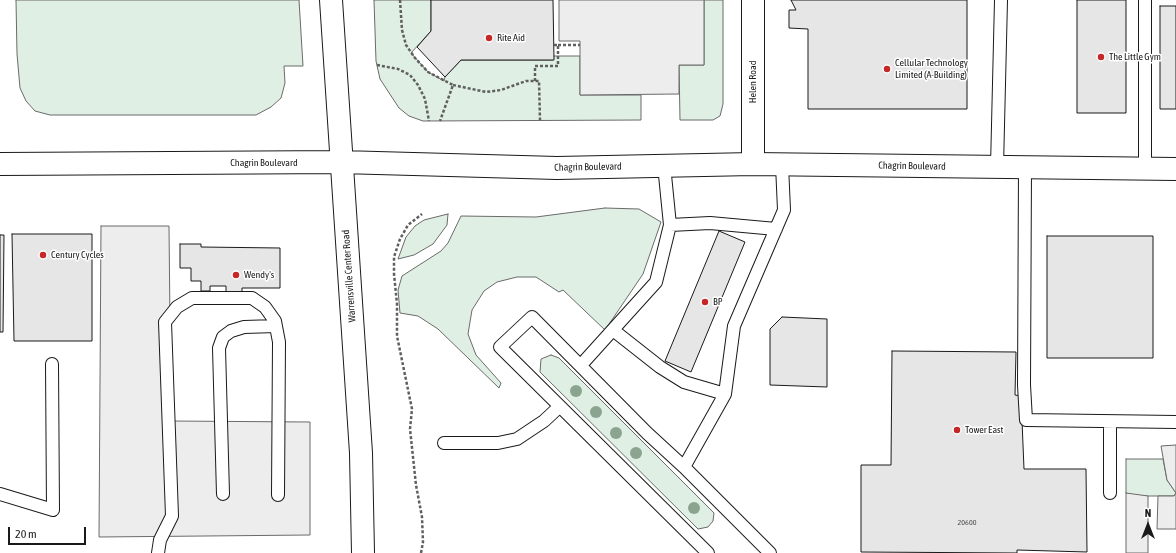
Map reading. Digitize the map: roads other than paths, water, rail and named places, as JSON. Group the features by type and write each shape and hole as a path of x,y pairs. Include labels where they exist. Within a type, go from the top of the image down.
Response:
{"main road":[{"name":"Warrensville Center Road","path":"331,0 361,453 363,553"},
{"name":"Helen Road","path":"753,0 754,164"},
{"name":"Chagrin Boulevard","path":"0,164 342,162 557,168 754,164 1176,169"}],"lane":[{"path":"996,167 1001,0"},
{"path":"1145,0 1145,169"},
{"path":"581,365 656,282 670,224 664,165"},
{"path":"684,467 725,394 734,326 784,210 782,165"},
{"path":"1025,168 1024,385 1026,420 1176,422"},
{"path":"670,224 710,223 776,229"},
{"path":"158,553 160,540 172,516 170,494 165,322 177,307 192,298 252,298 265,307 275,321 279,342 278,494"},
{"path":"708,553 500,347 532,316 647,433 684,467 765,551"},
{"path":"223,494 219,348 223,337 231,331 244,327 276,326"},
{"path":"613,330 660,367 684,382 725,394"},
{"path":"0,494 53,510 52,364"},
{"path":"444,443 498,443 517,439 544,421 559,407"},
{"path":"1110,422 1110,493"}],"place":[{"name":"Rite Aid","path":"489,38"},
{"name":"The Little Gym","path":"1101,57"},
{"name":"Cellular Technology Limited (A-Building)","path":"887,69"},
{"name":"Century Cycles","path":"43,255"},
{"name":"Wendy's","path":"236,275"},
{"name":"BP","path":"705,302"},
{"name":"Tower East","path":"957,430"}]}
